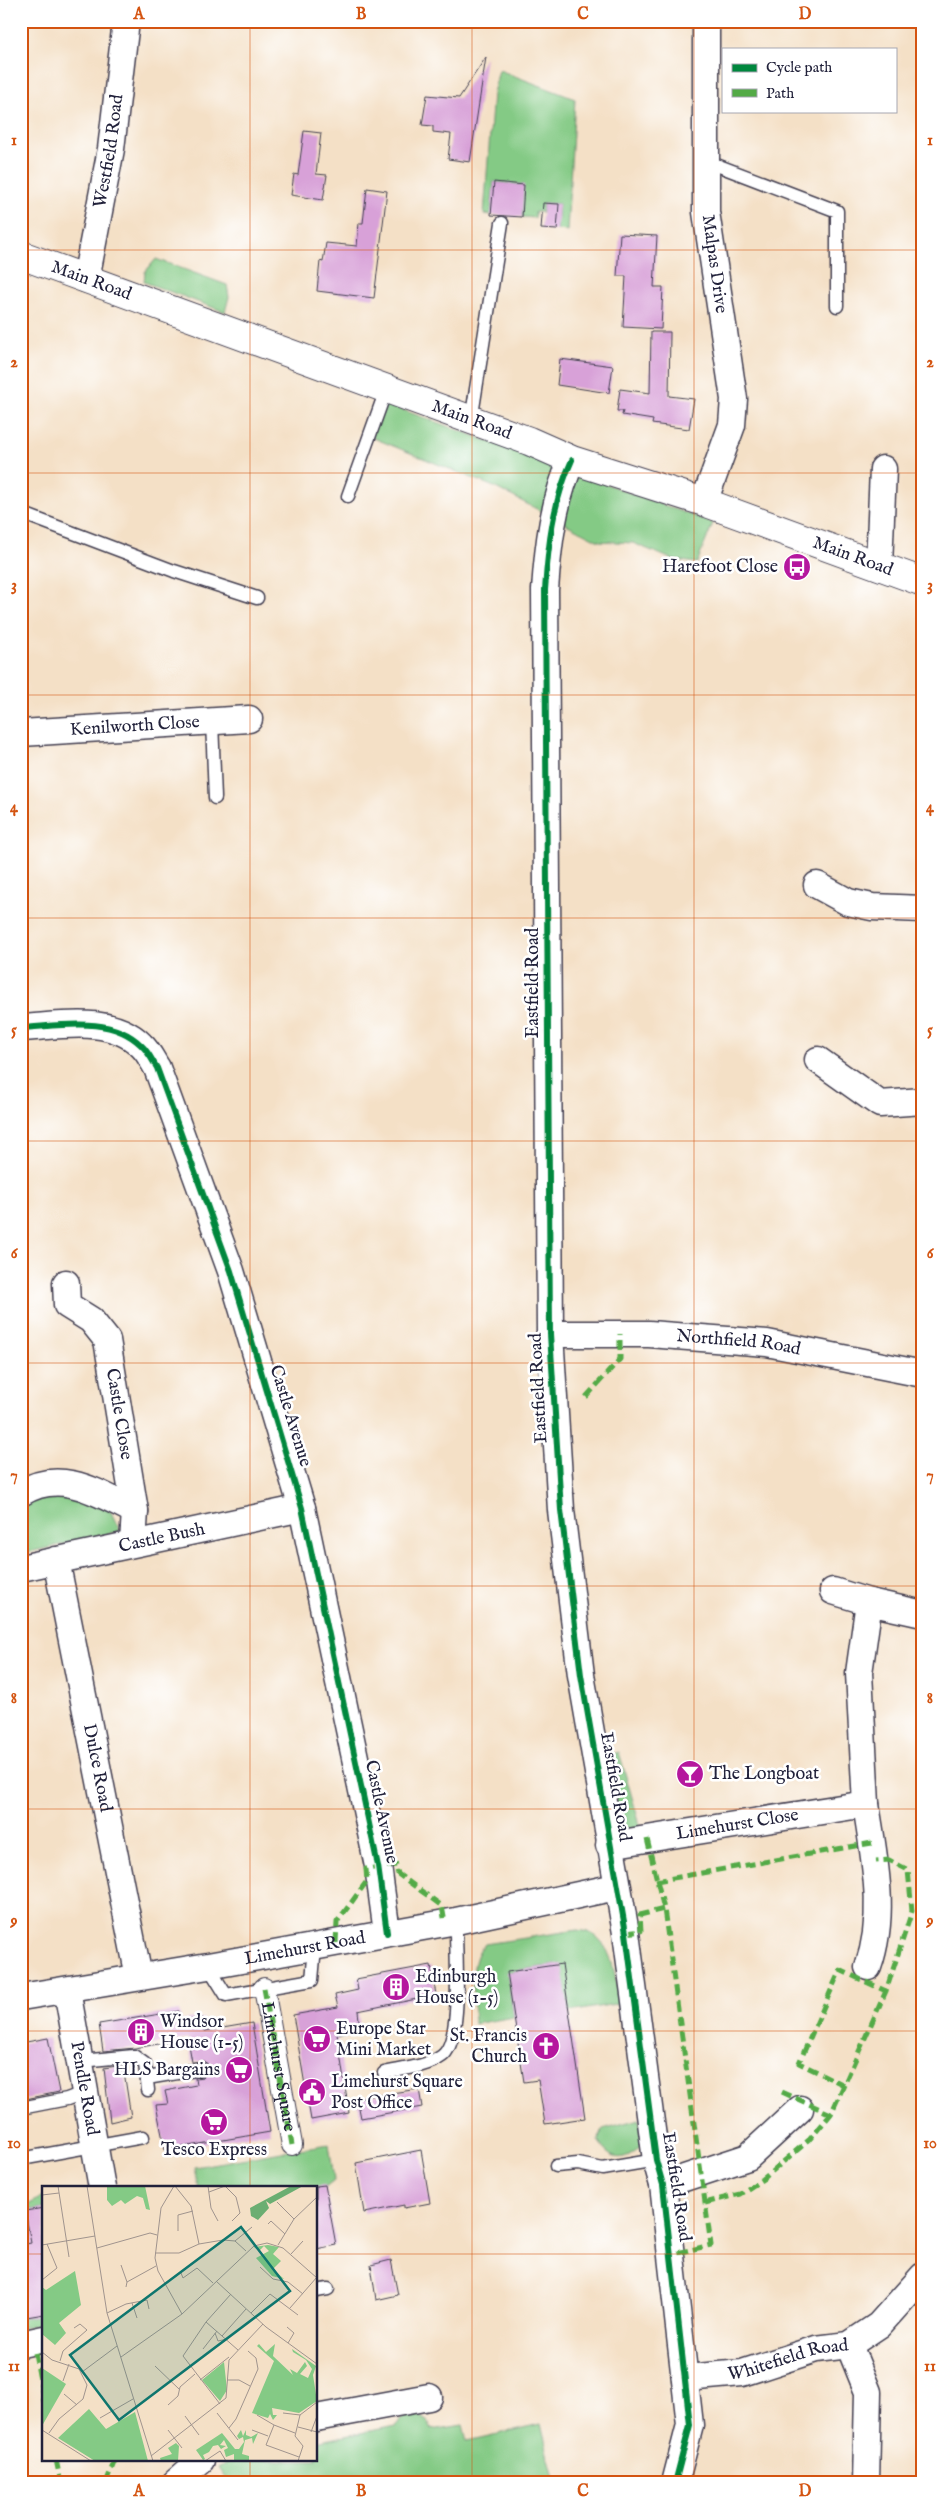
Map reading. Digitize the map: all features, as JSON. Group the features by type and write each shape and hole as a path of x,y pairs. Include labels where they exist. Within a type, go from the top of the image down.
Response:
{"street":[{"name":"Westfield Road","path":"86,279 110,149 126,21"},
{"name":"Malpas Drive","path":"704,502 732,425 734,399 706,212 706,21"},
{"name":"Main Road","path":"22,257 530,442 572,460 704,502 923,582"},
{"name":"Eastfield Road","path":"572,460 565,475 554,517 548,552 545,590 550,1334 561,1510 581,1675 616,1887 626,1934 656,2160 664,2185 686,2378 690,2425 675,2483"},
{"path":"879,566 883,469"},
{"name":"Kenilworth Close","path":"21,733 249,719"},
{"path":"817,885 848,902 872,908 923,909"},
{"name":"Castle Avenue","path":"21,1028 107,1026 125,1032 142,1046 157,1068 231,1270 302,1508 378,1866 387,1933"},
{"path":"818,1060 880,1104 923,1101"},
{"name":"Castle Close","path":"62,1302 91,1320 107,1340 135,1511 133,1543"},
{"name":"Northfield Road","path":"550,1334 649,1334 766,1343 923,1374"},
{"name":"Castle Bush","path":"21,1493 34,1485 64,1483 89,1488 135,1511"},
{"name":"Castle Bush","path":"21,1568 302,1508"},
{"name":"Dulce Road","path":"56,1560 139,1977"},
{"path":"833,1591 868,1602 923,1614"},
{"path":"868,1602 859,1673 866,1804 876,1862 878,1915 875,1944 868,1967"},
{"name":"Limehurst Close","path":"610,1845 866,1804"},
{"name":"Limehurst Road","path":"21,1997 456,1922 616,1887"},
{"name":"Limehurst Square","path":"264,1988 292,2145"},
{"name":"Pendle Road","path":"67,1990 102,2186"},
{"path":"664,2185 748,2157 800,2109"},
{"name":"Whitefield Road","path":"686,2378 742,2373 816,2350 848,2345 879,2325 923,2276"},
{"path":"21,2344 42,2339"},
{"path":"848,2345 868,2392 866,2483"},
{"path":"318,2418 429,2397"},
{"path":"175,2483 199,2462"}],"lane":[{"path":"706,161 837,211 837,306"},
{"path":"471,421 502,223"},
{"path":"348,496 386,390"},
{"path":"21,514 174,571 257,598"},
{"path":"212,721 215,798"},
{"path":"384,2073 427,2063 444,2055 454,2037 456,2017 456,1922"},
{"path":"208,1966 226,1995 312,1980 315,1947"},
{"path":"81,2061 134,2056 144,2064 148,2084 202,2069"},
{"path":"21,2108 67,2099 86,2092"},
{"path":"21,2160 143,2137"},
{"path":"556,2166 578,2164 602,2169 656,2160"}],"green space":[{"path":"499,70 575,99 567,231 557,230 559,204 543,203 542,212 535,212 535,218 522,217 523,185 494,182 491,215 484,214 493,93"},
{"path":"156,259 227,285 229,297 225,312 144,282 145,272"},
{"path":"381,402 713,523 697,563 674,560 633,543 599,541 494,487 371,437"},
{"path":"68,1490 110,1510 120,1531 21,1554 21,1504 26,1500"},
{"path":"619,1752 642,1832 629,1834 621,1829 606,1756"},
{"path":"577,1930 598,1938 605,1947 610,1957 621,2003 569,2012 561,1964 507,1972 514,2017 474,2024 474,1970 479,1951 485,1944"},
{"path":"639,2119 642,2145 630,2155 618,2158 613,2156 598,2141 603,2129"},
{"path":"329,2144 334,2180 324,2188 318,2188 318,2186 198,2186 194,2167"},
{"path":"42,2197 42,2208 25,2211 26,2206"},
{"path":"42,2314 42,2323 21,2328 21,2318"},
{"path":"415,2413 428,2422 432,2430 463,2425 467,2441 541,2424 555,2483 226,2483 227,2481 218,2468 227,2462 318,2462 318,2442 395,2426 406,2416"}],"building":[{"path":"486,57 470,162 448,159 451,134 433,132 433,126 422,125 427,95 459,98"},
{"path":"304,131 321,133 316,174 327,175 323,200 291,195 294,174 298,175"},
{"path":"494,182 524,185 522,217 491,215"},
{"path":"367,188 387,191 374,298 317,291 320,261 323,262 326,243 357,246 359,223 363,223"},
{"path":"543,203 559,204 557,230 541,229"},
{"path":"620,234 657,236 654,287 663,287 661,329 623,327 626,276 617,276"},
{"path":"651,332 670,332 669,396 694,399 689,429 652,424 653,420 622,415 623,411 617,411 620,389 650,393"},
{"path":"560,359 613,366 609,393 557,385"},
{"name":"St. Francis Church","path":"562,1964 585,2118 545,2124 538,2080 524,2082 507,1972"},
{"path":"431,1965 436,1995 358,2011 360,2029 337,2034 349,2113 311,2120 293,2015 338,2007 335,1995 358,1990 356,1979"},
{"path":"179,2011 181,2021 203,2018 205,2031 252,2023 270,2132 165,2150 156,2105 168,2104 165,2091 196,2085 195,2078 203,2077 208,2072 208,2064 203,2061 192,2062 188,2039 135,2048 103,2051 99,2024"},
{"path":"48,2038 59,2092 21,2100 21,2043"},
{"path":"123,2065 131,2117 110,2122 104,2068"},
{"path":"419,2089 422,2107 361,2118 357,2098"},
{"path":"421,2150 430,2203 404,2208 404,2205 364,2213 356,2163"},
{"path":"325,2185 336,2245 318,2249 318,2186 316,2186"},
{"path":"42,2208 42,2314 21,2318 21,2245 31,2243 25,2211"},
{"path":"391,2260 398,2295 376,2300 371,2265"}],"marked path":[{"path":"586,1397 620,1359 620,1334"},
{"path":"647,1839 664,1909 711,2245 669,2255"},
{"path":"656,1881 872,1843"},
{"path":"705,2203 740,2194 763,2179 809,2140 831,2114 886,1991 912,1911 908,1870 889,1860 876,1861"},
{"path":"336,1943 337,1922 367,1881 366,1869 396,1865 398,1874 442,1906 445,1923"},
{"path":"626,1933 641,1931 640,1915 664,1909"},
{"path":"844,2085 799,2063 840,1970 886,1991"},
{"path":"264,1988 292,2145"},
{"path":"782,2092 831,2114"},
{"path":"35,2353 42,2391"},
{"path":"56,2462 61,2483"},
{"path":"106,2483 114,2462"}],"cycle path":[{"path":"572,460 560,491 552,524 545,590 550,1334 561,1510 581,1675 626,1933 656,2160 663,2185 690,2425 675,2483"},
{"path":"21,1028 84,1024 115,1029 141,1045 157,1068 231,1271 302,1508 378,1866 387,1933"}],"place":[{"name":"Harefoot Close","path":"797,567"},
{"name":"The Longboat","path":"690,1774"},
{"name":"Edinburgh House (1-5)","path":"396,1987"},
{"name":"Windsor House (1-5)","path":"141,2032"},
{"name":"Europe Star Mini Market","path":"317,2039"},
{"name":"St. Francis Church","path":"546,2046"},
{"name":"HLS Bargains","path":"239,2070"},
{"name":"Limehurst Square Post Office","path":"312,2092"},
{"name":"Tesco Express","path":"214,2122"}]}
